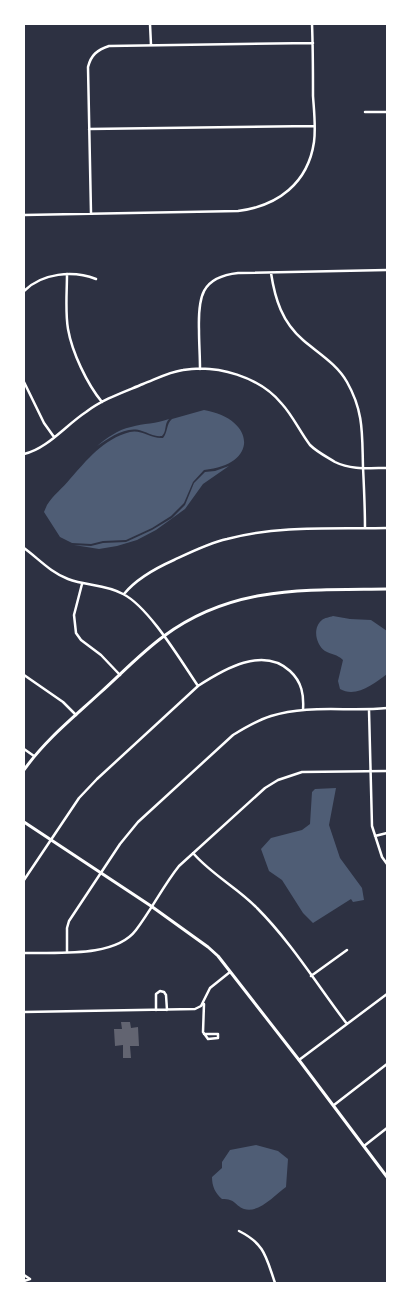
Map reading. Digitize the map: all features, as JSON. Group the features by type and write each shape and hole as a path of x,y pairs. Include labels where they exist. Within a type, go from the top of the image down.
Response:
{"main road":[{"path":"24,770 34,756 76,715 164,636 186,622 224,605 263,594 293,590 387,589"},
{"path":"24,822 50,841 152,906 208,947 299,1060 387,1177"}],"street":[{"path":"150,24 150,45"},
{"path":"24,215 238,211 256,208 281,196 303,174 312,152 314,126 312,24"},
{"path":"91,213 88,67 93,55 100,49 109,46 313,43"},
{"path":"365,112 387,112"},
{"path":"89,130 314,126"},
{"path":"200,369 198,308 200,297 205,288 216,278 225,274 387,270"},
{"path":"271,273 275,294 286,322 301,339 330,362 346,380 355,399 362,424 365,528"},
{"path":"67,274 68,328 75,353 95,394 102,402"},
{"path":"24,291 42,278 54,275 85,275 96,279"},
{"path":"24,454 38,449 102,402 169,374 184,370 200,369 242,376 264,389 282,403 310,445 337,463 363,468 387,468"},
{"path":"24,382 44,423 54,436"},
{"path":"124,594 132,585 164,564 226,539 259,532 294,529 387,528"},
{"path":"24,548 55,573 82,583 107,587 124,594 146,614 164,636 198,686"},
{"path":"82,583 74,615 76,633 81,640 120,675"},
{"path":"24,880 85,792 198,686 212,677 242,663 257,659 272,660 294,674 304,696 303,710"},
{"path":"24,675 63,702 76,715"},
{"path":"67,951 67,928 69,922 120,844 138,822 234,735 249,725 271,716 303,710 368,710 387,708"},
{"path":"368,710 372,826 382,856 387,864"},
{"path":"24,749 34,756"},
{"path":"24,953 94,951 114,947 127,939 136,931 179,866 265,788 278,780 302,772 387,771"},
{"path":"375,836 387,833"},
{"path":"193,853 209,869 257,908 273,926 347,1024"},
{"path":"311,976 347,950"},
{"path":"24,1012 199,1008 210,988 230,972"},
{"path":"156,1010 156,994 160,991 166,993 167,1010"},
{"path":"299,1060 387,994"},
{"path":"204,1002 204,1034 208,1039 218,1038 218,1034 204,1034"},
{"path":"334,1105 387,1064"},
{"path":"364,1146 387,1128"},
{"path":"238,1231 252,1238 264,1252 275,1283"},
{"path":"24,1275 30,1279 24,1281"}],"water":[{"path":"204,410 221,415 234,422 241,432 244,442 242,451 235,460 222,466 204,470 193,482 184,503 171,516 152,528 126,540 103,541 91,544 72,543 60,537 44,512 52,498 96,451 120,435 134,431 163,438 172,419"},
{"path":"169,419 162,436 130,430 118,433 97,446 108,437 121,430"},
{"path":"229,466 203,484 185,509 156,530 137,540 99,549 74,545 91,546 103,543 126,542 152,530 172,518 185,505 194,483 205,472"},
{"path":"333,616 371,620 387,631 387,674 365,689 352,692 340,689 338,681 343,660 325,651 317,641 316,632 319,623 323,619"},
{"path":"336,788 329,825 340,858 362,888 364,900 353,902 351,899 313,923 303,913 282,880 269,871 261,849 271,838 302,830 310,824 312,792 315,789"},
{"path":"256,1145 278,1151 288,1159 286,1187 266,1203 249,1210 230,1200 222,1199 214,1189 212,1177 222,1168 222,1162 230,1150"}],"building":[{"path":"121,1022 130,1022 131,1028 138,1027 139,1046 130,1046 131,1058 123,1058 123,1045 115,1046 114,1029 122,1029"}]}
